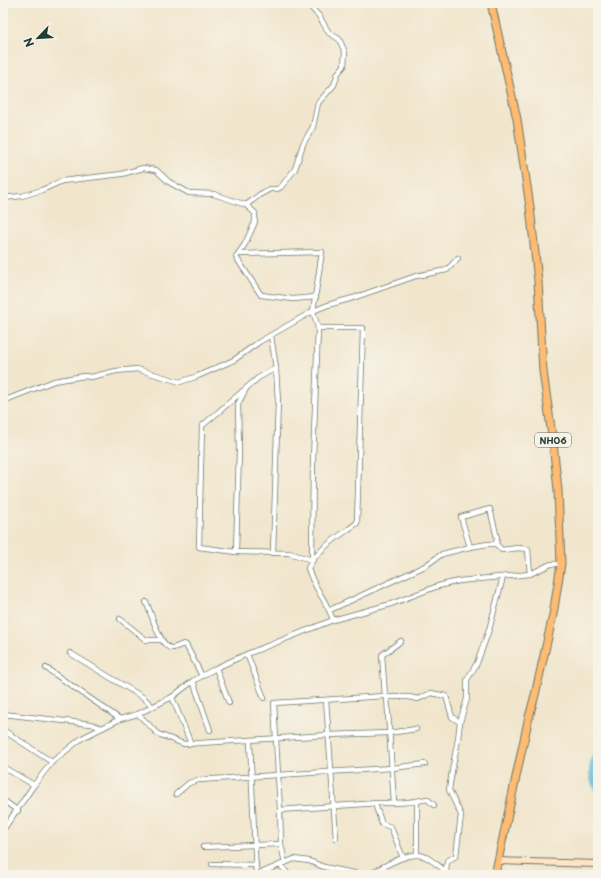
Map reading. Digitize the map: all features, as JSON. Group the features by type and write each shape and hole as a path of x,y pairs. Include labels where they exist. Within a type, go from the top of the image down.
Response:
{"main road":[{"name":"NH06","path":"491,3 517,119 530,207 538,281 543,371 558,490 561,564 553,615 528,721 495,875"},
{"path":"498,861 598,864"}],"street":[{"path":"246,205 259,194 270,189 277,189 281,187 295,169 303,144 313,127 318,103 334,85 338,73 344,66 345,52 340,39 329,33 319,16 306,3"},
{"path":"3,198 22,196 42,190 62,181 122,174 143,168 156,170 170,182 189,193 214,194 246,205 255,213 254,222 245,244 236,257 261,295 293,299 316,297"},
{"path":"238,254 322,252 313,311 318,328 313,460 312,560"},
{"path":"3,401 54,381 84,376 91,377 123,370 136,369 180,382 198,376 234,360 260,342 313,311 416,276 447,270 458,258"},
{"path":"318,328 363,328 358,523 332,542 312,560 308,568 311,578 330,610 333,620"},
{"path":"271,336 276,368 278,402 272,553"},
{"path":"276,368 258,378 202,426 199,547 236,552 289,553 312,560"},
{"path":"236,552 238,404 247,387"},
{"path":"470,547 461,517 490,509 497,538 496,544"},
{"path":"330,610 425,566 442,554 470,547 496,544 502,550 518,548 528,549 530,574"},
{"path":"3,830 52,762 82,738 120,720 138,714 172,697 193,681 216,668 333,620 391,604 438,586 459,581 530,574 551,564 561,564"},
{"path":"447,873 447,861 456,856 461,815 449,790 460,722 467,699 467,680 477,663 489,630 503,577"},
{"path":"146,602 160,640 169,648 184,644 186,645 202,676"},
{"path":"120,619 146,640 160,640"},
{"path":"394,803 382,655 401,641"},
{"path":"70,653 144,698 152,706"},
{"path":"248,654 264,698"},
{"path":"46,668 120,720"},
{"path":"216,668 229,703"},
{"path":"193,681 210,730"},
{"path":"285,863 280,844 280,810 274,703 386,696 418,698 431,693 446,696 452,717 460,722"},
{"path":"172,697 191,744"},
{"path":"326,700 336,838"},
{"path":"3,714 91,724 102,728"},
{"path":"138,714 158,734 184,744 328,735 389,733 416,728"},
{"path":"3,730 52,762"},
{"path":"250,740 253,776 256,875 294,859 309,861 324,867 363,875"},
{"path":"176,794 189,783 198,780 392,768 425,764"},
{"path":"3,767 34,786"},
{"path":"280,810 417,802 427,799 434,805"},
{"path":"3,800 18,810"},
{"path":"417,802 417,855"},
{"path":"375,804 382,824 391,827 403,858"},
{"path":"203,847 280,844"},
{"path":"368,875 403,858 417,855 425,857 447,873"},
{"path":"212,864 256,865"},
{"path":"280,865 288,875"}],"waterway":[{"path":"598,751 592,771 595,784 598,789"}]}
